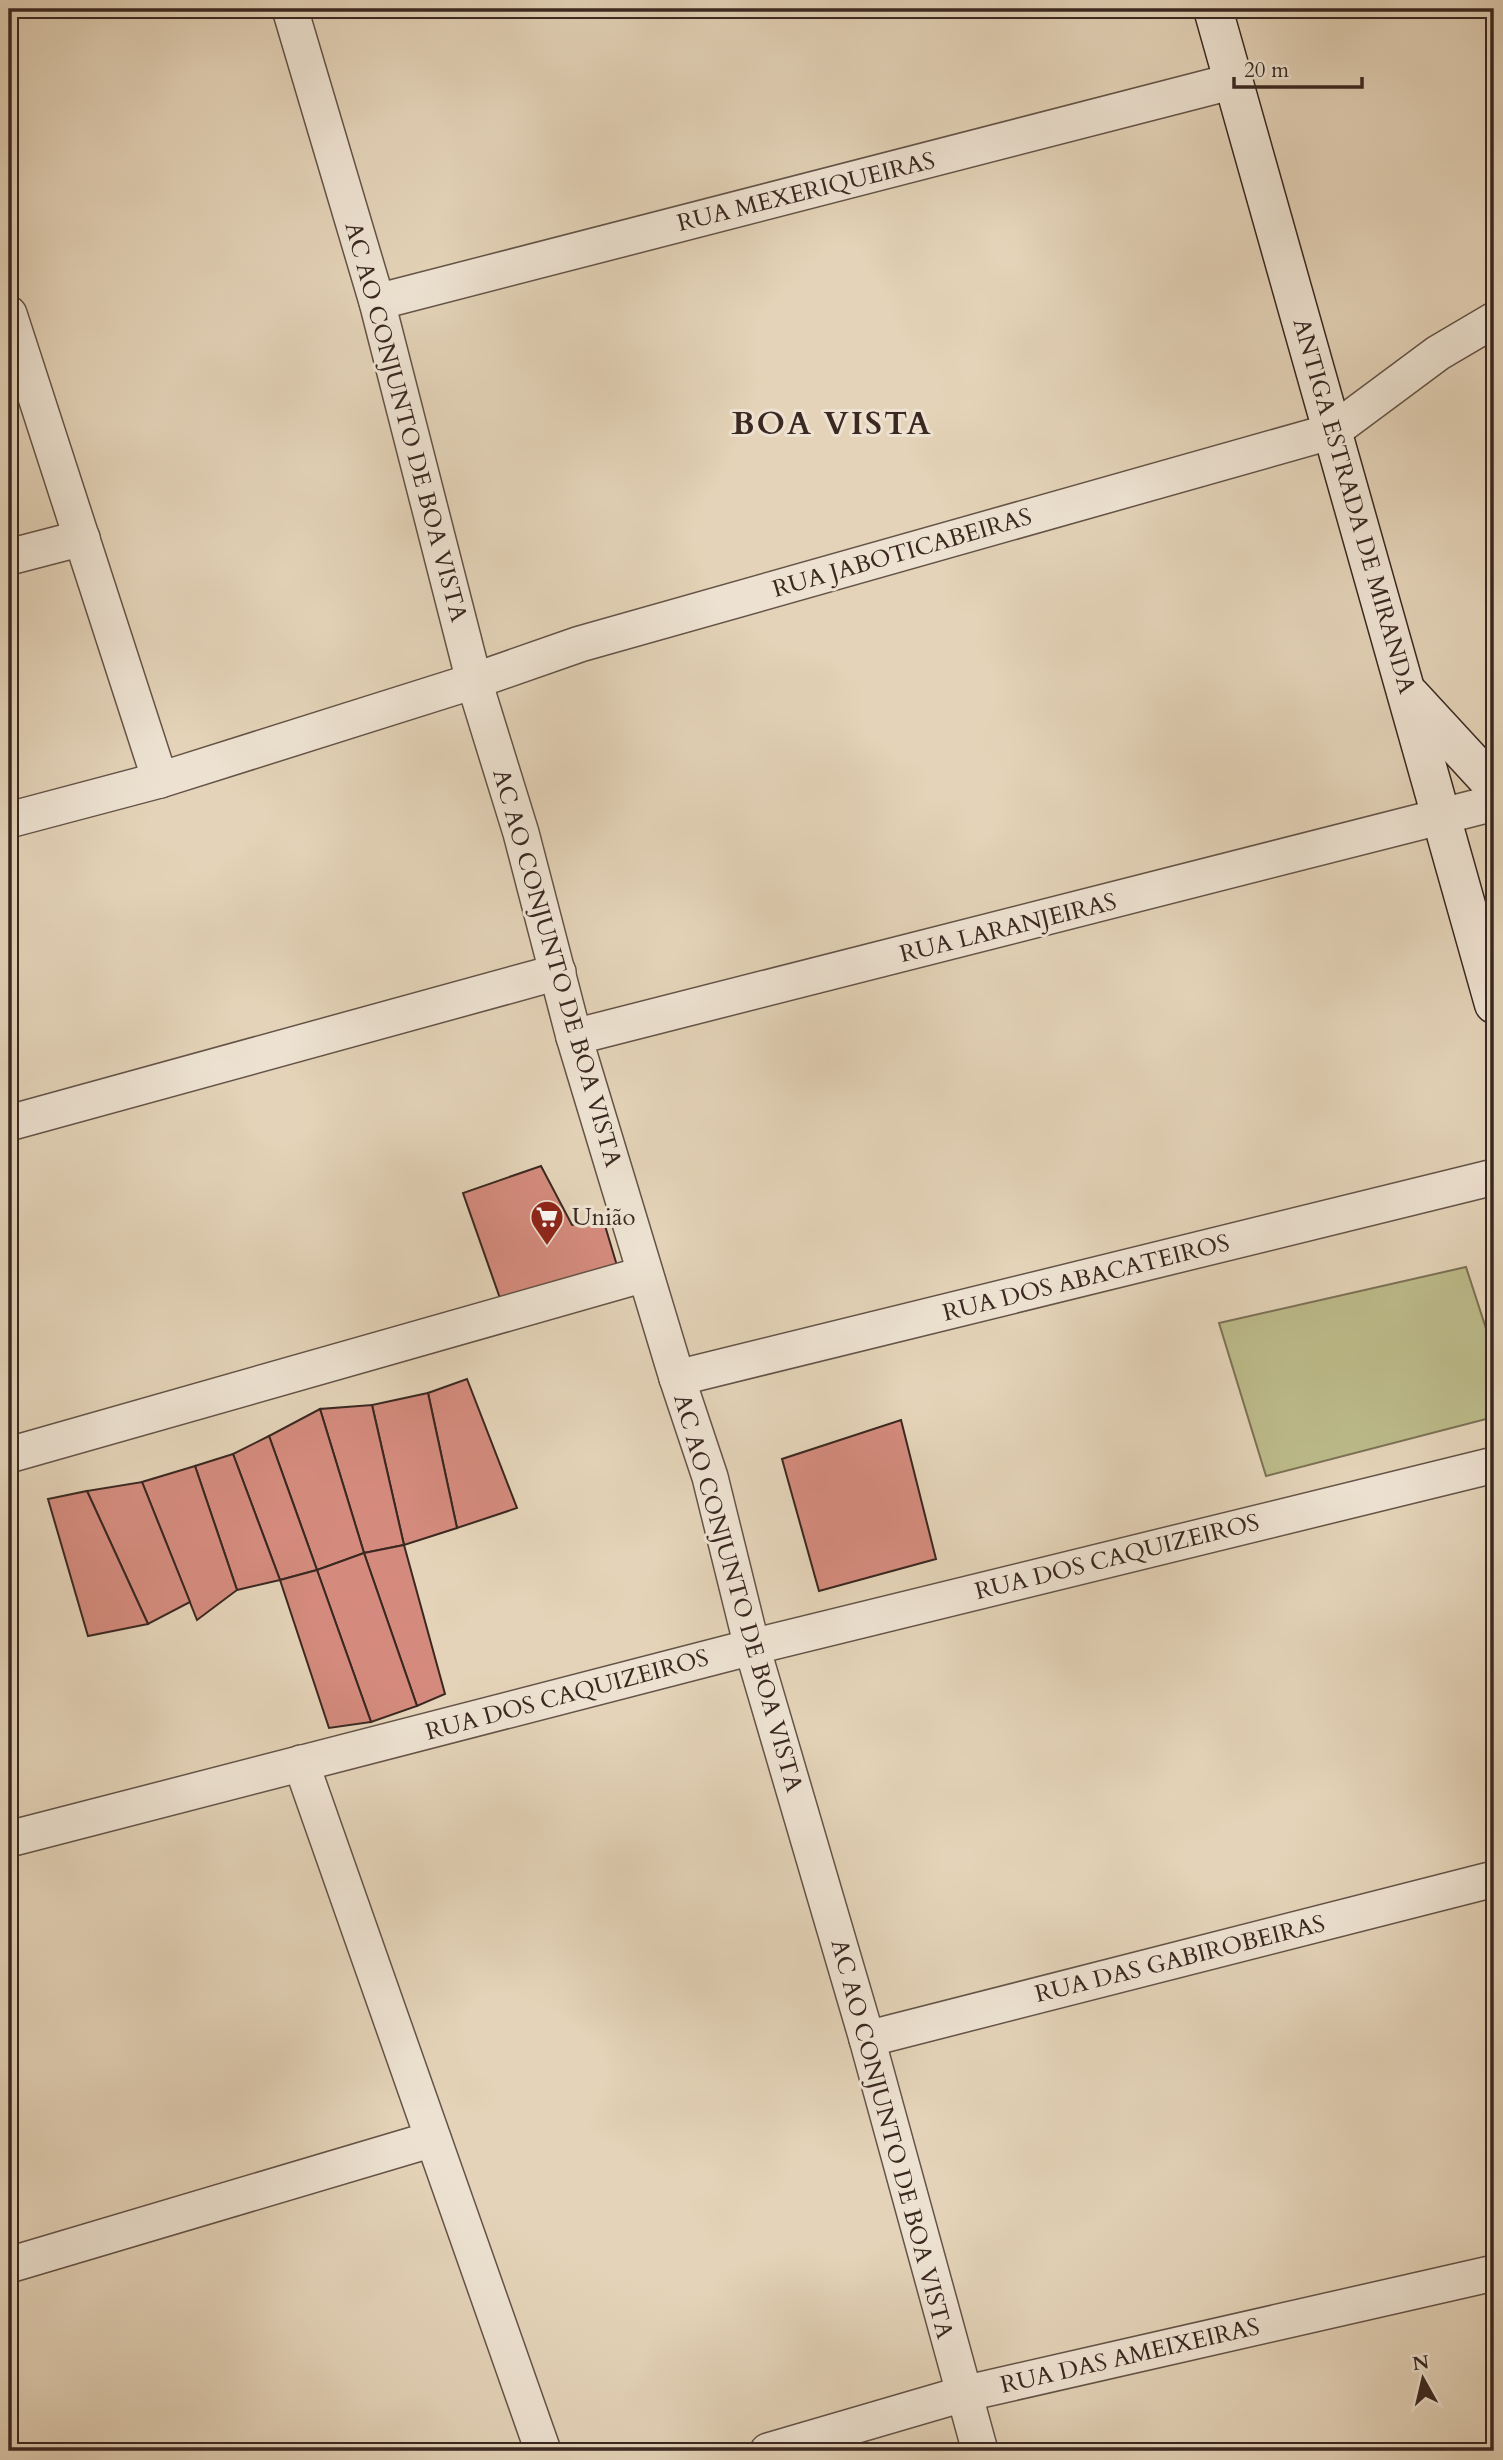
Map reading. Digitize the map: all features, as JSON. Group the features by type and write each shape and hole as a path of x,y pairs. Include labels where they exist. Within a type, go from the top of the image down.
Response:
{"street":[{"name":"AC AO CONJUNTO DE BOA VISTA","path":"290,9 377,302 474,681 521,833 574,1037 677,1378 710,1477 752,1647 867,2039 980,2451"},
{"name":"ANTIGA ESTRADA DE MIRANDA","path":"1213,9 1494,1004"},
{"name":"RUA MEXERIQUEIRAS","path":"377,302 1234,81"},
{"path":"9,314 160,780"},
{"path":"1333,431 1438,354 1494,320"},
{"name":"RUA JABOTICABEIRAS","path":"9,820 160,780 474,681 580,644 1333,431"},
{"path":"9,557 82,538"},
{"path":"1406,691 1494,786"},
{"name":"RUA LARANJEIRAS","path":"574,1037 1494,803"},
{"path":"9,1123 558,972"},
{"name":"RUA DOS ABACATEIROS","path":"677,1378 1494,1177"},
{"path":"9,1455 645,1274"},
{"name":"RUA DOS CAQUIZEIROS","path":"9,1839 752,1647 1494,1465"},
{"path":"301,1763 543,2451"},
{"name":"RUA DAS GABIROBEIRAS","path":"867,2039 1494,1879"},
{"path":"9,2265 433,2140"},
{"name":"RUA DAS AMEIXEIRAS","path":"768,2451 963,2395 1494,2273"}],"shaded area":[{"path":"1466,1267 1494,1353 1494,1417 1266,1476 1219,1323"}],"building":[{"name":"União","path":"541,1166 572,1225 603,1219 618,1269 502,1304 463,1193"},
{"path":"467,1379 517,1508 457,1528 428,1393"},
{"path":"428,1393 457,1528 404,1545 372,1405"},
{"path":"372,1405 404,1545 364,1553 320,1409"},
{"path":"320,1409 364,1553 317,1570 269,1436"},
{"path":"901,1420 936,1559 819,1591 782,1459"},
{"path":"269,1436 317,1570 280,1580 233,1454"},
{"path":"233,1454 280,1580 237,1590 195,1466"},
{"path":"195,1466 237,1590 197,1620 142,1482"},
{"path":"142,1482 190,1602 148,1624 87,1491"},
{"path":"87,1491 148,1624 88,1636 48,1499"},
{"path":"404,1545 445,1694 417,1706 364,1553"},
{"path":"364,1553 417,1706 371,1722 317,1570"},
{"path":"317,1570 371,1722 329,1728 280,1580"}],"place":[{"name":"União","path":"547,1247"}],"district":[{"name":"BOA VISTA","path":"832,424"}]}
